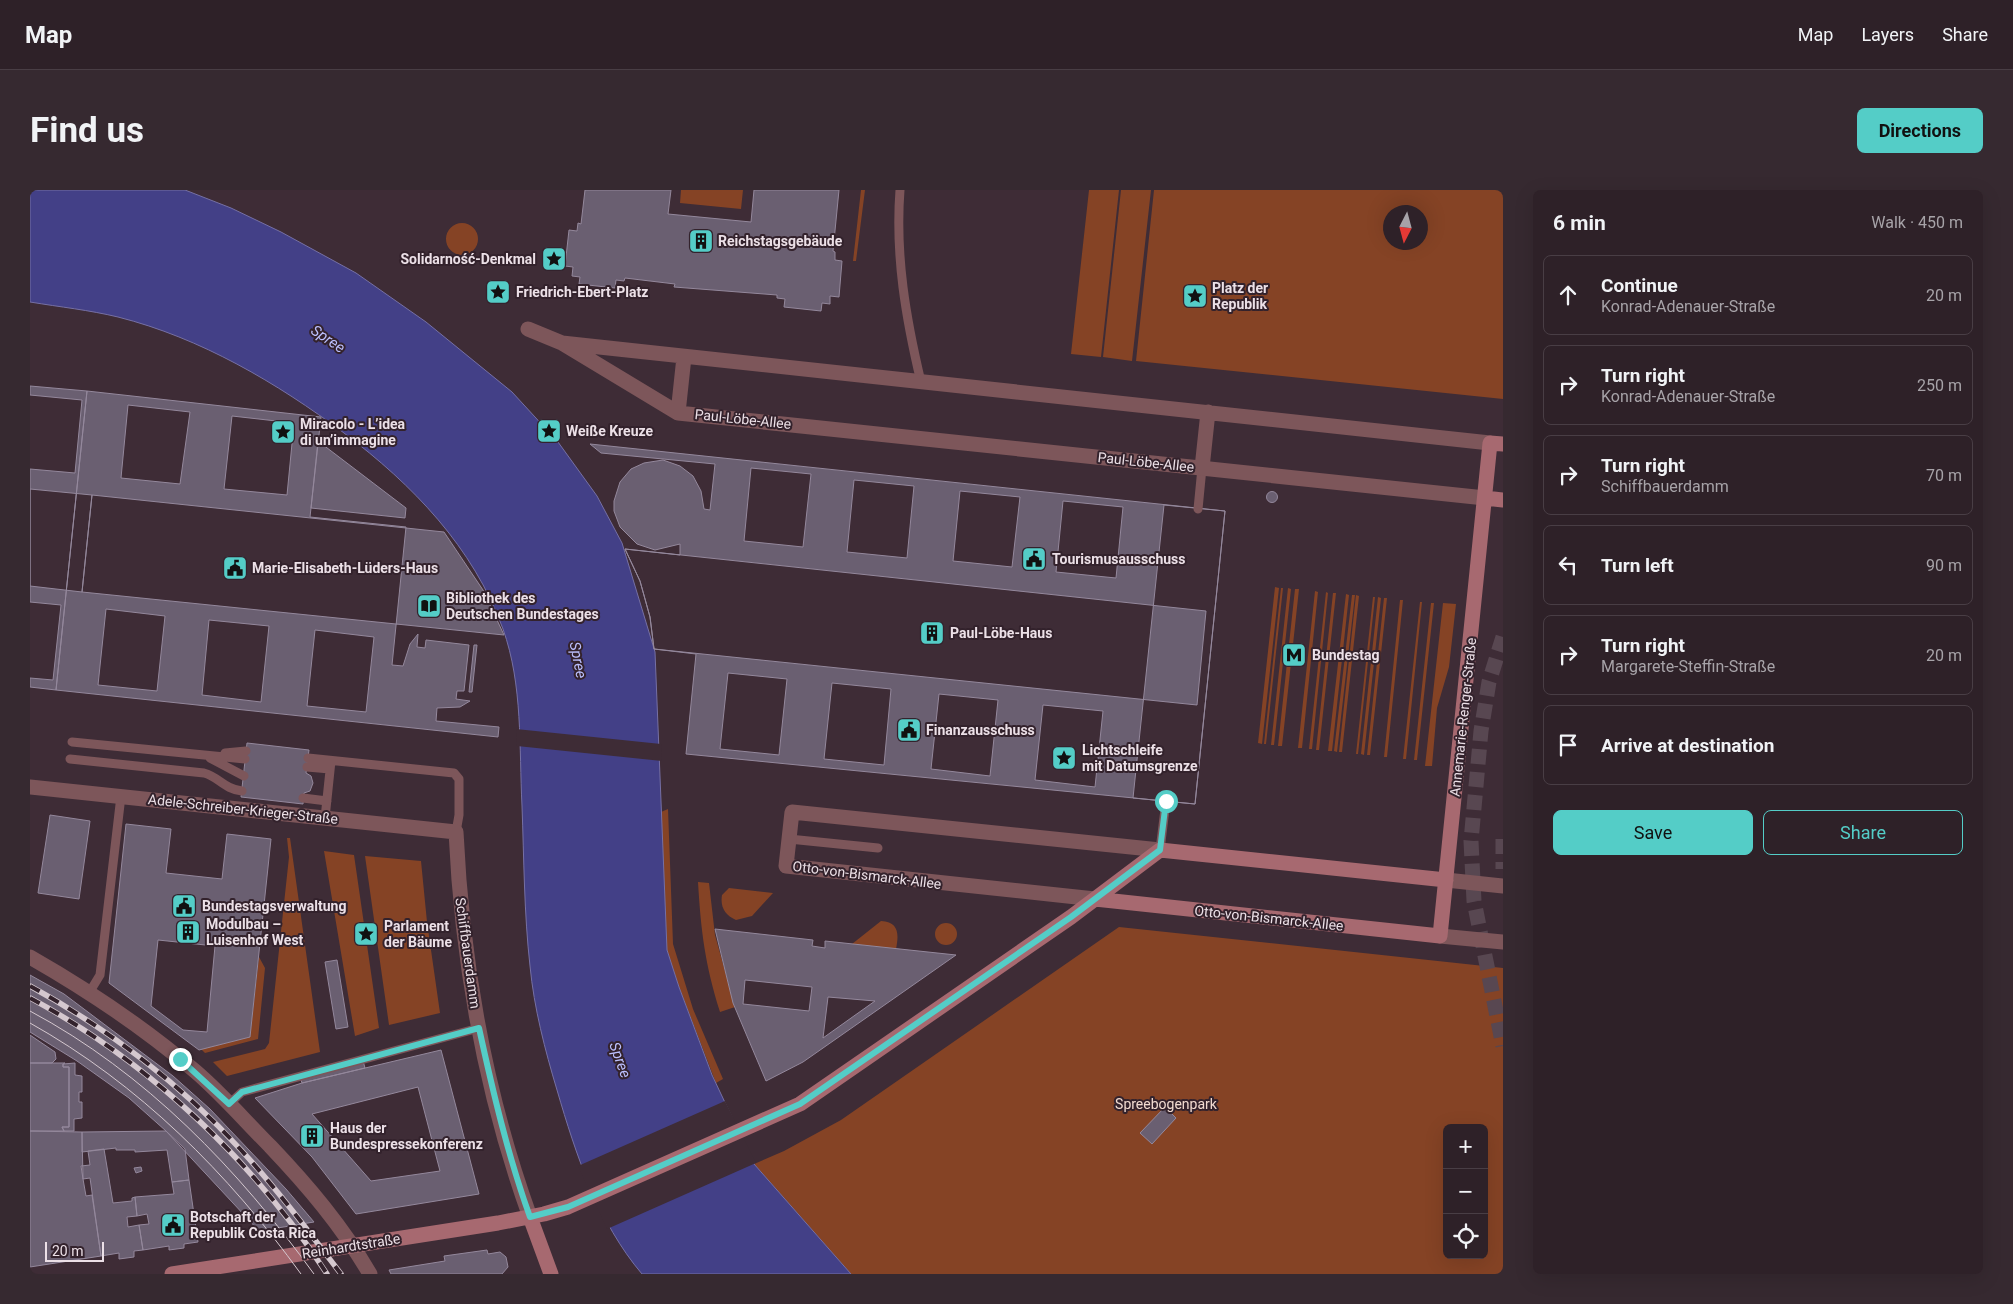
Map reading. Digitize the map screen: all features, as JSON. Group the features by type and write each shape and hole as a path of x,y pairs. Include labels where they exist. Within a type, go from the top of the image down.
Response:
{"street":[{"path":"528,329 562,343 678,413"},
{"path":"562,343 1497,444"},
{"name":"Paul-Löbe-Allee","path":"684,357 678,413 1503,500"},
{"path":"1202,468 1208,412"},
{"name":"Annemarie-Renger-Straße","path":"1440,936 1485,498 1497,444"},
{"name":"Adele-Schreiber-Krieger-Straße","path":"30,787 456,832"},
{"name":"Otto-von-Bismarck-Allee","path":"1503,886 792,812 786,866 1503,942"},
{"name":"Schiffbauerdamm","path":"456,832 459,892 479,1028 497,1110 530,1217"},
{"name":"Reinhardtstraße","path":"172,1274 196,1272 530,1217 568,1207 769,1119 828,1087 1095,899 1160,850"},
{"path":"30,957 89,993 180,1059 229,1104 287,1164 335,1220 353,1245 370,1274"},
{"path":"530,1217 551,1274"}],"lane":[{"path":"900,190 898,245 909,329 922,382"},
{"path":"1198,509 1202,468"},
{"path":"72,742 205,756 246,755"},
{"path":"205,756 244,776"},
{"path":"70,759 204,773 231,790 242,790"},
{"path":"307,762 454,774 459,779 459,815 456,832"},
{"path":"325,818 330,765"},
{"path":"89,993 100,975 121,796"},
{"path":"303,798 327,800"},
{"path":"1160,850 1166,801"},
{"path":"789,839 878,848"},
{"path":"229,1104 242,1092 479,1028"}],"green space":[{"path":"681,190 743,190 741,209 680,203"},
{"path":"861,190 865,190 856,261 853,261"},
{"path":"1089,190 1119,190 1101,357 1071,354"},
{"path":"1121,190 1151,190 1132,361 1103,357"},
{"name":"Platz der Republik","path":"1154,190 1503,190 1503,399 1136,361"},
{"path":"462,223 468,224 473,228 477,233 477,245 473,250 468,254 462,255 456,254 451,250 447,245 446,239 447,233 451,228 456,224"},
{"path":"1275,587 1279,588 1262,744 1258,743"},
{"path":"1281,588 1283,588 1266,744 1264,744"},
{"path":"1288,588 1291,589 1274,745 1271,745"},
{"path":"1295,589 1299,589 1282,746 1278,746"},
{"path":"1315,591 1318,592 1302,748 1298,748"},
{"path":"1326,592 1328,593 1312,749 1309,749"},
{"path":"1333,593 1336,593 1319,750 1316,750"},
{"path":"1346,594 1349,595 1332,751 1328,751"},
{"path":"1352,595 1355,595 1337,752 1334,751"},
{"path":"1356,595 1359,596 1342,752 1339,752"},
{"path":"1373,597 1375,597 1358,754 1356,754"},
{"path":"1378,597 1381,598 1364,755 1361,754"},
{"path":"1384,598 1387,598 1370,755 1367,755"},
{"path":"1400,600 1403,600 1387,757 1384,757"},
{"path":"1420,602 1422,602 1406,759 1403,759"},
{"path":"1431,603 1434,603 1417,760 1414,760"},
{"path":"1443,603 1456,604 1449,667 1437,708 1432,766 1425,766"},
{"path":"668,809 673,944 693,1009 723,1079 716,1083 679,987 667,950 661,812"},
{"path":"287,838 290,838 320,1052 227,1076 213,1062 265,1049 269,1043 289,857"},
{"path":"324,851 354,855 379,1028 355,1036"},
{"path":"365,856 421,861 427,922 440,1013 389,1025"},
{"path":"698,882 709,883 715,935 735,1007 720,1012 704,948"},
{"path":"729,888 773,893 752,916 736,920 726,913 722,903 722,895"},
{"path":"881,921 894,926 897,934 896,949 852,944"},
{"path":"946,923 954,926 957,934 954,942 946,945 938,942 935,934 938,926"},
{"name":"Spreebogenpark","path":"1119,927 1503,968 1503,1274 851,1274 754,1164 784,1151 841,1120"},
{"path":"259,957 265,968 258,1039 205,1053 201,1049 250,1037"}],"water":[{"name":"Spree","path":"30,190 185,190 231,208 281,232 356,273 426,322 512,392 558,442 597,496 622,543 655,652 667,950 679,987 712,1075 754,1164 851,1274 642,1274 626,1254 590,1187 572,1139 540,1029 534,997 526,926 519,716 514,672 503,629 475,571 458,545 438,520 394,474 344,433 265,380 208,350 149,326 85,310 30,302"}],"pier":[{"path":"516,729 661,744 662,761 517,746"},
{"path":"725,1101 756,1163 607,1229 578,1166"}],"building":[{"name":"Reichstagsgebäude","path":"585,190 671,190 668,214 751,222 754,190 839,190 833,251 835,252 835,260 842,261 839,297 830,296 830,304 822,303 821,311 784,307 785,299 777,298 777,295 674,287 675,284 625,278 624,281 616,280 615,288 579,284 580,277 572,276 573,267 565,266 569,230 577,231 578,223 581,224"},
{"path":"30,386 87,391 56,690 30,687 30,678 53,680 61,605 30,602 30,469 75,473 82,400 30,395"},
{"name":"Marie-Elisabeth-Lüders-Haus","path":"87,391 321,417 310,517 406,527 392,665 403,666 410,644 418,634 417,647 425,648 426,640 469,645 464,691 457,691 456,699 470,701 460,707 437,708 436,721 499,727 498,737 56,690","holes":["128,405 190,412 180,484 121,478","232,416 294,423 287,495 224,489","106,609 165,616 157,691 98,685","209,620 269,626 261,702 202,695","315,630 374,637 366,712 307,706"]},
{"path":"318,441 406,508 405,518 311,508"},
{"name":"Paul-Löbe-Haus","path":"590,444 1225,511 1195,804 686,754 696,654 654,649 650,617 640,581 625,549 680,555 680,544 655,550 637,544 620,527 614,511 614,501 620,482 631,469 644,463 663,460 680,466 693,476 701,491 704,509 710,510 715,464 601,453","holes":["751,468 811,474 803,547 744,541","854,480 914,486 907,558 847,552","960,491 1020,497 1012,567 953,561","1063,501 1123,507 1116,578 1056,572","728,673 787,679 779,755 720,749","832,683 891,689 884,765 824,759","939,694 998,700 990,776 931,769","1043,705 1103,711 1095,787 1035,780"]},
{"path":"30,489 92,495 82,592 30,586"},
{"path":"1272,491 1278,497 1272,503 1266,497"},
{"path":"92,495 444,532 483,590 504,635 82,592"},
{"path":"1164,505 1225,511 1195,804 1133,798"},
{"path":"625,549 1206,611 1197,705 654,649 650,617 640,581"},
{"path":"474,645 477,645 472,692 469,692"},
{"path":"247,743 309,750 306,773 311,776 313,783 310,791 304,793 303,804 241,797"},
{"path":"50,815 90,821 79,899 38,893"},
{"name":"Modulbau – Luisenhof West","path":"126,824 171,829 166,873 222,879 227,834 271,839 250,1037 199,1050 109,983","holes":["158,940 215,946 207,1032 183,1030 151,1006"]},
{"path":"715,929 813,940 812,946 825,948 825,941 956,955 803,1062 766,1081 733,1003","holes":["745,980 812,987 809,1011 743,1004","828,997 875,1001 823,1038"]},
{"path":"337,960 348,1027 336,1029 325,962"},
{"path":"30,975 64,994 173,1076 210,1109 286,1189 314,1222 259,1231 166,1131 129,1098 77,1061 30,1032"},
{"path":"30,1035 55,1052 56,1059 52,1063 30,1063"},
{"name":"Haus der Bundespressekonferenz","path":"441,1050 479,1194 356,1214 312,1157 255,1098 302,1083","holes":["418,1087 440,1171 371,1181 312,1114"]},
{"path":"362,1057 365,1068 302,1083 299,1074"},
{"path":"30,1063 65,1063 63,1067 69,1067 69,1127 62,1127 64,1131 30,1131"},
{"path":"75,1063 75,1075 82,1076 82,1092 79,1092 79,1102 82,1102 82,1118 74,1119 74,1131 64,1131 62,1127 69,1127 69,1067 63,1067 63,1064"},
{"path":"1165,1107 1176,1118 1152,1144 1140,1133"},
{"path":"30,1131 82,1132 83,1179 86,1196 92,1195 101,1256 30,1267"},
{"path":"166,1131 185,1149 189,1180 172,1182 167,1150 135,1152 135,1150 116,1150 116,1148 82,1152 82,1132"},
{"path":"104,1149 113,1203 132,1201 132,1198 135,1197 137,1216 127,1217 128,1227 139,1225 143,1250 134,1251 134,1257 119,1259 119,1253 101,1256 90,1178 83,1179 81,1166 90,1165 88,1151"},
{"path":"141,1167 142,1171 136,1173 134,1168"},
{"path":"189,1180 198,1242 184,1244 184,1248 169,1250 169,1246 143,1250 139,1225 149,1224 147,1214 137,1216 135,1197 174,1194 172,1182"},
{"path":"487,1250 488,1254 500,1252 506,1257 508,1267 502,1274 391,1274 389,1270 445,1261 444,1256"}],"tunnel":[{"path":"1503,637 1489,682 1481,731 1471,841 1474,901 1503,1046"},
{"path":"1503,839 1503,869"}],"tram line":[{"path":"30,1011 113,1063 187,1126 254,1197 314,1274"},
{"path":"30,1023 70,1047 108,1074 179,1134 212,1166 243,1201 301,1274"}],"railway":[{"path":"30,986 59,1002 115,1039 194,1103 241,1150 267,1180 341,1274"},
{"path":"30,998 116,1052 196,1118 267,1192 327,1274"}],"place":[{"name":"Reichstagsgebäude","path":"701,241"},
{"name":"Solidarność-Denkmal","path":"554,259"},
{"name":"Friedrich-Ebert-Platz","path":"498,292"},
{"name":"Platz der Republik","path":"1195,296"},
{"name":"Weiße Kreuze","path":"549,431"},
{"name":"Miracolo - L’idea di un’immagine","path":"283,432"},
{"name":"Tourismusausschuss","path":"1034,559"},
{"name":"Marie-Elisabeth-Lüders-Haus","path":"235,568"},
{"name":"Bibliothek des Deutschen Bundestages","path":"429,606"},
{"name":"Paul-Löbe-Haus","path":"932,633"},
{"name":"Bundestag","path":"1294,655"},
{"name":"Finanzausschuss","path":"909,730"},
{"name":"Lichtschleife mit Datumsgrenze","path":"1064,758"},
{"name":"Bundestagsverwaltung","path":"184,906"},
{"name":"Modulbau – Luisenhof West","path":"188,932"},
{"name":"Parlament der Bäume","path":"366,934"},
{"name":"Haus der Bundespressekonferenz","path":"312,1136"},
{"name":"Botschaft der Republik Costa Rica","path":"173,1225"}],"route":[{"path":"180,1059 229,1104 242,1092 479,1028 497,1110 519,1187 530,1217 544,1214 568,1207 769,1119 800,1104 828,1087 1071,917 1160,850 1166,801"}]}
